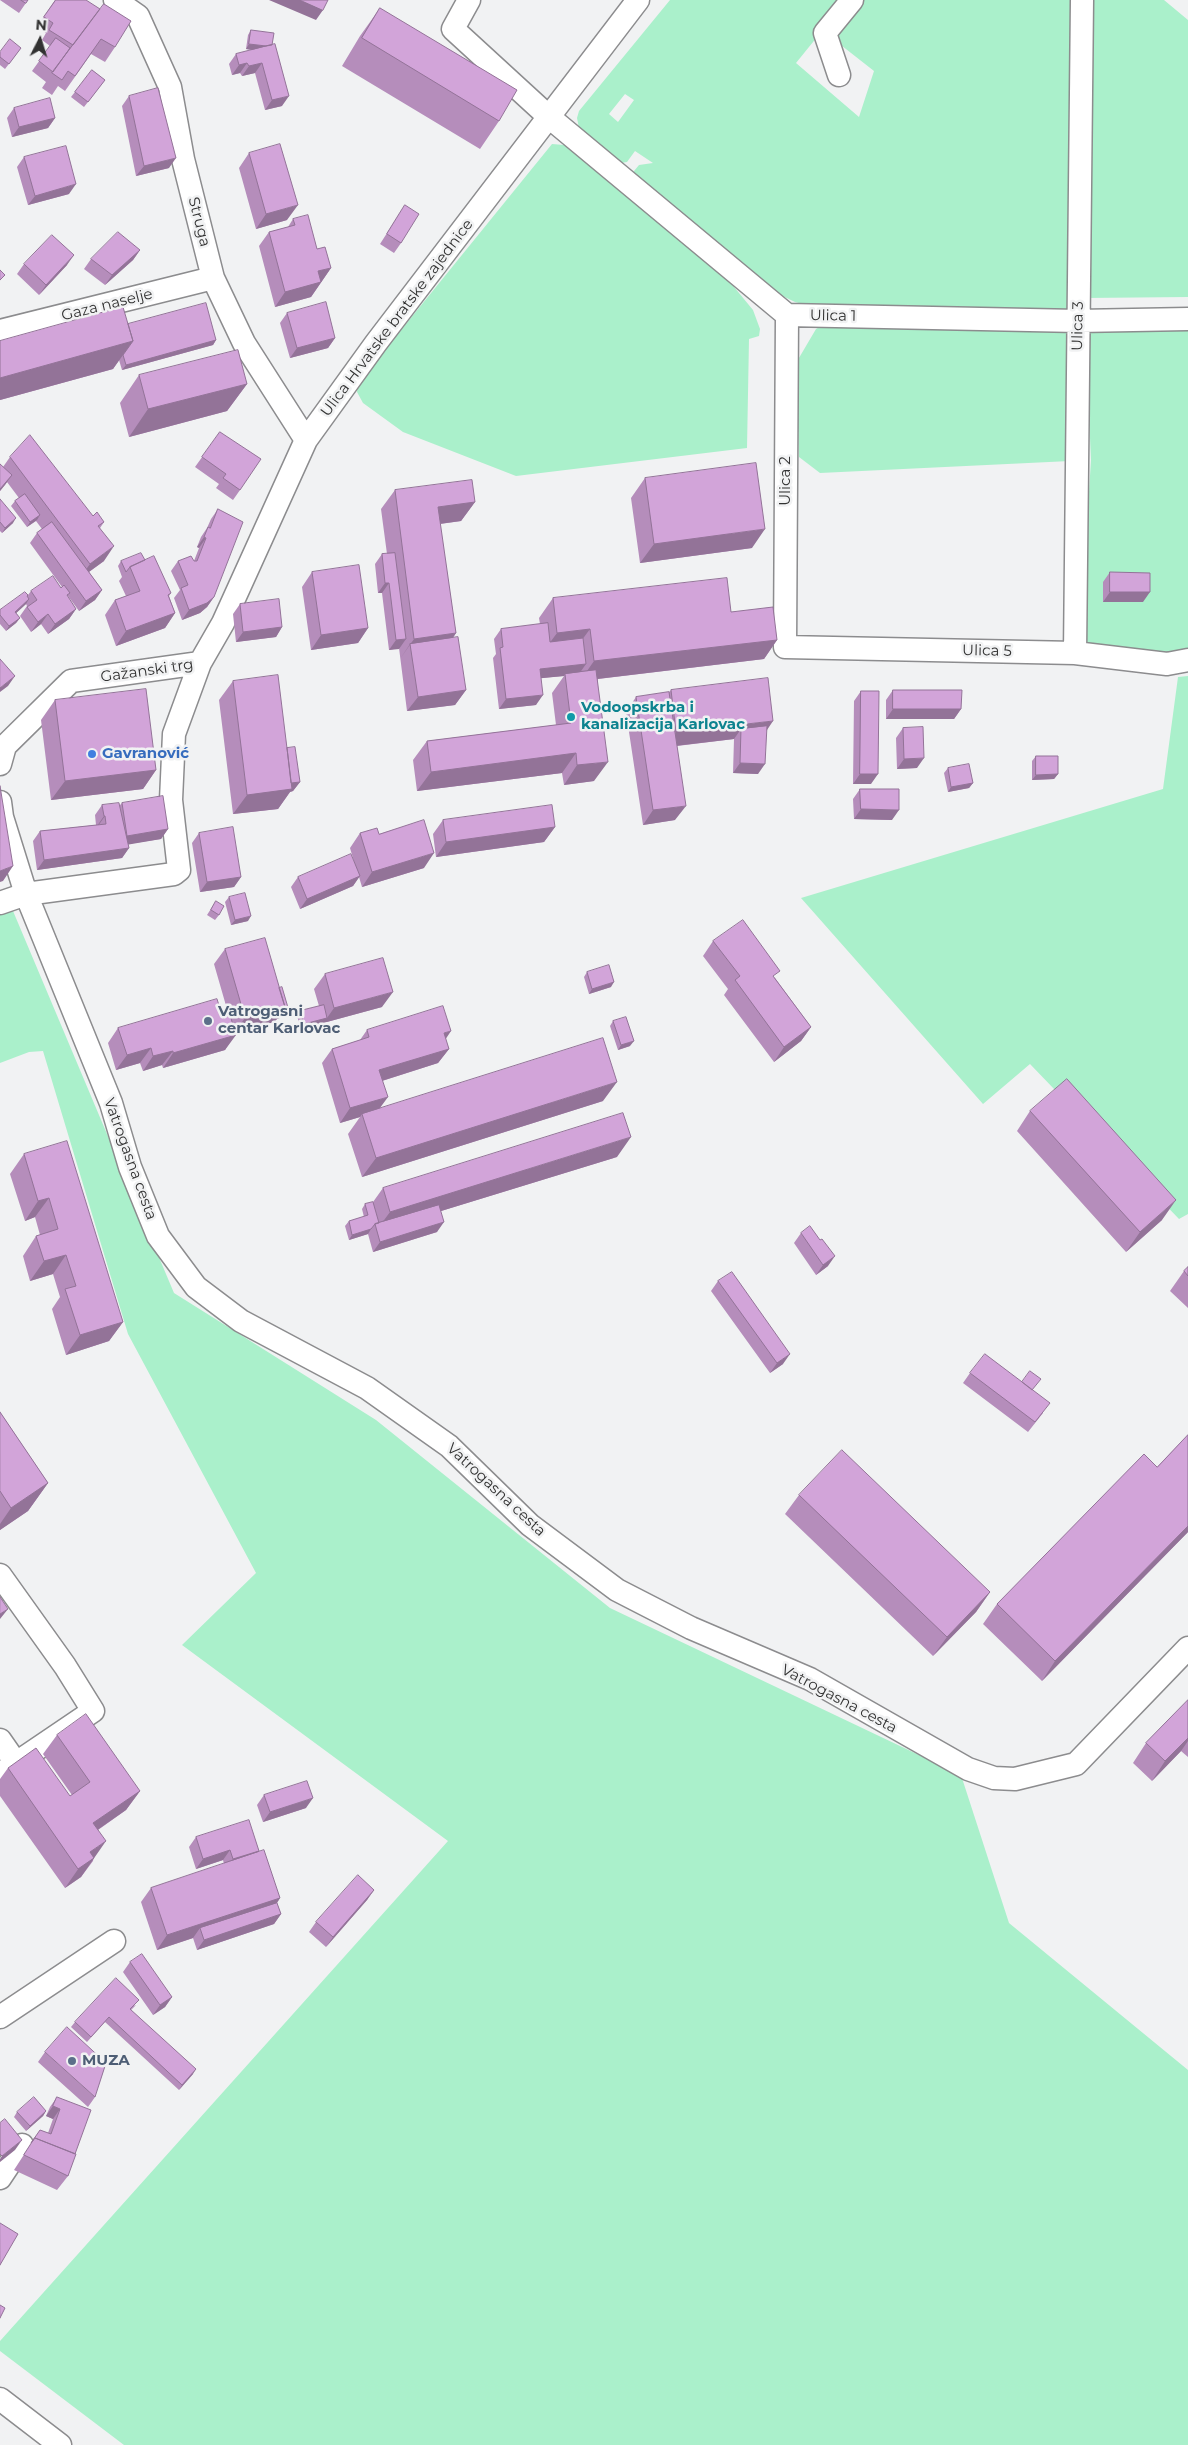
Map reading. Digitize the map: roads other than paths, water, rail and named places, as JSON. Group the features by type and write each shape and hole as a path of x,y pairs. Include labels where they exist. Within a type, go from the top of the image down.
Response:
{"street":[{"name":"Struga","path":"115,0 138,16 170,87 183,159 213,278 244,343 306,440"},
{"path":"470,0 453,29 549,117 787,315"},
{"name":"Ulica Hrvatske bratske zajednice","path":"200,663 223,623 306,440 376,342 638,0"},
{"path":"839,75 825,33 852,0"},
{"name":"Ulica 3","path":"1075,653 1082,0"},
{"name":"Gaza naselje","path":"0,331 213,278"},
{"name":"Ulica 1","path":"787,315 1078,321 1188,319"},
{"name":"Ulica 2","path":"785,647 787,315"},
{"name":"Ulica 5","path":"785,647 1075,653 1167,664 1188,660"},
{"name":"Gažanski trg","path":"0,764 5,746 71,681 200,663 174,734 171,800 179,870 174,874 26,894"},
{"path":"0,802 2,817 26,894 0,903"},
{"name":"Vatrogasna cesta","path":"26,894 111,1102 130,1168 158,1236 196,1287 241,1321 367,1388 449,1446 530,1525 617,1590 691,1628 810,1679 968,1769 994,1778 1015,1779 1076,1764 1188,1648"},
{"path":"0,1575 65,1666 93,1711 8,1769 0,1740"},
{"path":"0,2017 114,1941"},
{"path":"0,2178 22,2145"},
{"path":"0,2399 60,2445"}],"place":[{"name":"Vodoopskrba i kanalizacija Karlovac","path":"571,717"},
{"name":"Gavranović","path":"92,754"},
{"name":"Vatrogasni centar Karlovac","path":"208,1021"},
{"name":"MUZA","path":"72,2061"}]}
